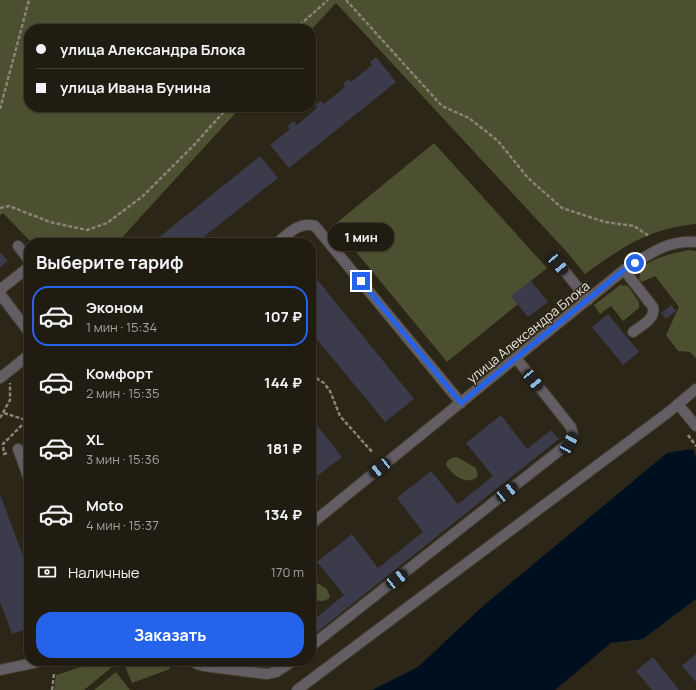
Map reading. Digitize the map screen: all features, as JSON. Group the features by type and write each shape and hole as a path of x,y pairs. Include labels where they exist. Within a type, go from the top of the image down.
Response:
{"street":[{"path":"283,238 298,226 307,223 314,226 461,403"},
{"name":"улица Александра Блока","path":"316,520 624,270 657,249 680,241 696,242"},
{"path":"18,246 24,254"},
{"path":"558,264 588,300"},
{"path":"624,270 653,308 654,312 652,316 633,332"},
{"path":"24,271 2,288 0,294 24,325"},
{"path":"316,642 569,443 573,435 571,427 516,358"},
{"path":"3,376 24,359"},
{"path":"297,690 696,389"},
{"path":"678,404 696,426"},
{"path":"18,449 24,465"},
{"path":"0,670 24,665"},
{"path":"204,666 267,674 276,672 285,666"}],"path":[{"path":"0,109 29,0"},
{"path":"301,24 328,0"},
{"path":"346,0 442,106 469,118 498,141 528,178 562,208 605,222 634,226 649,236"},
{"path":"0,208 9,206 50,222 87,230 107,224 143,196 195,144 224,112"},
{"path":"0,418 10,400 12,386 3,376"},
{"path":"316,378 324,383 330,391 340,416 373,453"},
{"path":"4,413 24,419"},
{"path":"52,690 54,674"}],"green space":[{"path":"0,0 696,0 696,224 679,226 649,235 624,248 585,274 566,251 336,3 316,25 24,24 24,112 236,112 122,238 27,238 3,213 0,215"},
{"path":"434,143 547,268 512,296 518,304 447,362 334,225"},
{"path":"688,250 696,251 696,358 690,352 678,351 666,335 679,307 655,276 642,282 639,279 641,268 646,264 663,256"},
{"path":"620,285 628,286 639,302 639,308 623,321 611,306 600,314 594,305"},
{"path":"457,457 476,468 478,476 474,479 465,480 456,476 446,465 447,461"},
{"path":"316,582 327,589 330,597 323,601 316,600"},
{"path":"84,666 113,666 84,690 54,690 56,675"},
{"path":"125,666 169,666 170,669 132,683"},
{"path":"116,672 130,690 94,690"}],"water":[{"path":"693,449 696,457 696,599 643,639 611,643 555,690 372,690 418,667 482,607 667,453"}],"building":[{"path":"376,57 396,82 289,168 270,145 290,129 287,126 294,121 297,125 312,112 316,112 316,104 321,101 324,104 345,87 343,84 349,79 351,82 372,65 370,62"},
{"path":"260,156 278,178 202,238 158,238"},
{"path":"1,253 8,261 0,267 0,254"},
{"path":"316,278 414,399 385,422 316,338"},
{"path":"531,281 548,302 528,317 511,296"},
{"path":"671,305 676,311 666,319 661,313"},
{"path":"608,314 639,352 623,365 592,327"},
{"path":"501,415 527,449 551,430 559,439 316,633 316,618 344,595 317,562 352,534 378,568 423,532 397,498 431,471 458,504 493,476 466,443"},
{"path":"316,424 342,457 316,477"},
{"path":"0,494 24,559 24,630 12,634 0,602"},
{"path":"696,654 696,682 682,666"},
{"path":"653,657 679,690 652,690 636,671"}],"route":[{"path":"361,281 461,403 624,270 635,263"}]}
